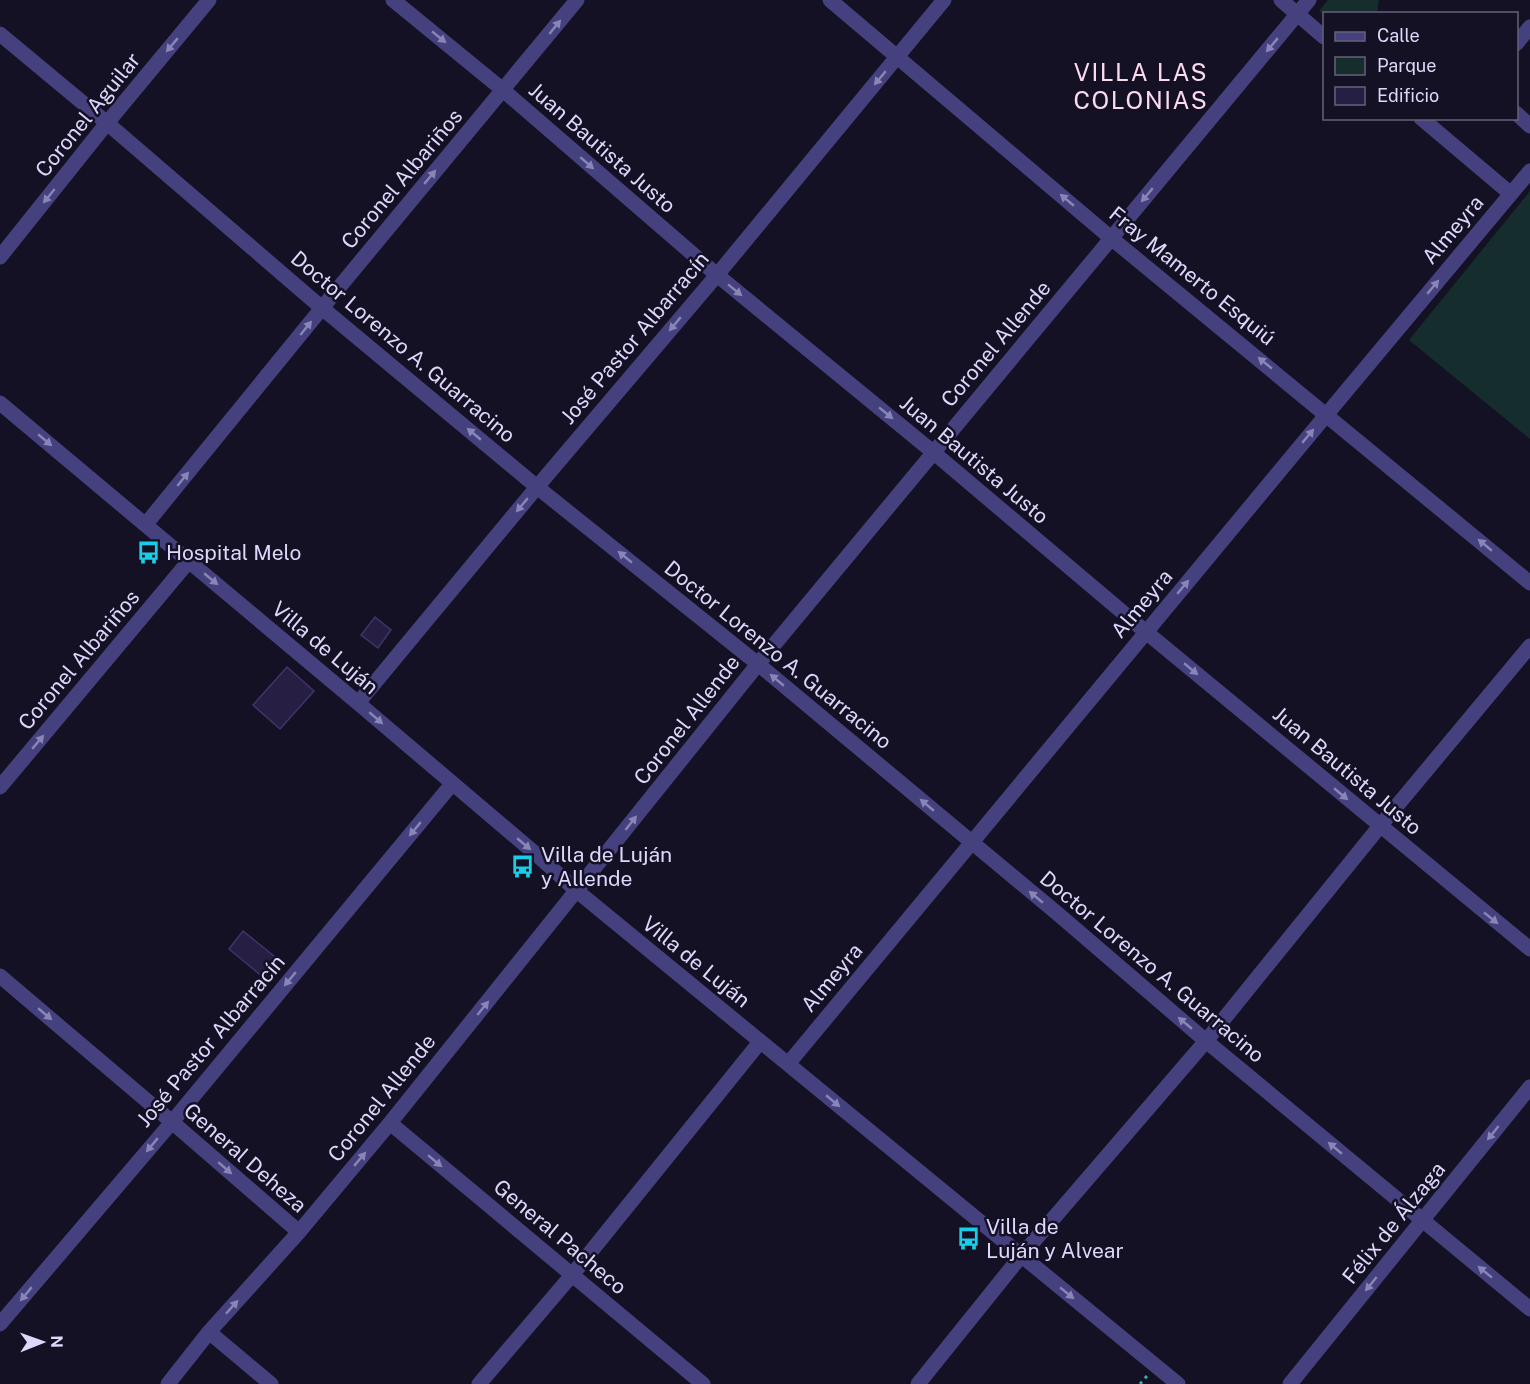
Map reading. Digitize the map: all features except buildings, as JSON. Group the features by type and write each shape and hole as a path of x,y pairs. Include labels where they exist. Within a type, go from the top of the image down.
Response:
{"street":[{"name":"Coronel Aguilar","path":"0,257 209,0"},
{"name":"Juan Bautista Justo","path":"393,0 503,90 717,275 1530,949"},
{"name":"Coronel Albariños","path":"147,524 577,0"},
{"name":"Fray Mamerto Esquiú","path":"830,0 1111,237 1530,583"},
{"name":"José Pastor Albarracín","path":"358,703 944,0"},
{"path":"1281,0 1323,36"},
{"name":"Coronel Allende","path":"168,1384 390,1123 758,664 1309,0"},
{"path":"1518,42 1530,27"},
{"name":"Doctor Lorenzo A. Guarracino","path":"0,33 322,308 537,487 758,664 1206,1041 1530,1309"},
{"path":"1518,115 1530,126"},
{"path":"1423,120 1511,194"},
{"name":"Almeyra","path":"788,1064 1530,171"},
{"name":"Villa de Luján","path":"0,403 147,524 577,891 1178,1384"},
{"name":"Coronel Albariños","path":"0,787 189,561"},
{"path":"918,1384 1021,1256 1206,1041 1380,826 1530,646"},
{"name":"José Pastor Albarracín","path":"0,1324 172,1122 452,784"},
{"name":"General Deheza","path":"0,976 299,1232"},
{"path":"479,1384 572,1275 760,1042"},
{"name":"Félix de Álzaga","path":"1290,1384 1530,1087"},
{"name":"General Pacheco","path":"390,1123 703,1384"},
{"path":"210,1332 271,1384"}],"green space":[{"path":"1328,0 1379,0 1377,12 1323,12 1323,14 1319,11"},
{"path":"1530,191 1530,439 1409,340"}],"place":[{"name":"Hospital Melo","path":"148,553"},
{"name":"Villa de Luján y Allende","path":"523,867"},
{"name":"Villa de Luján y Alvear","path":"968,1239"}],"district":[{"name":"VILLA LAS COLONIAS","path":"1141,87"}]}
